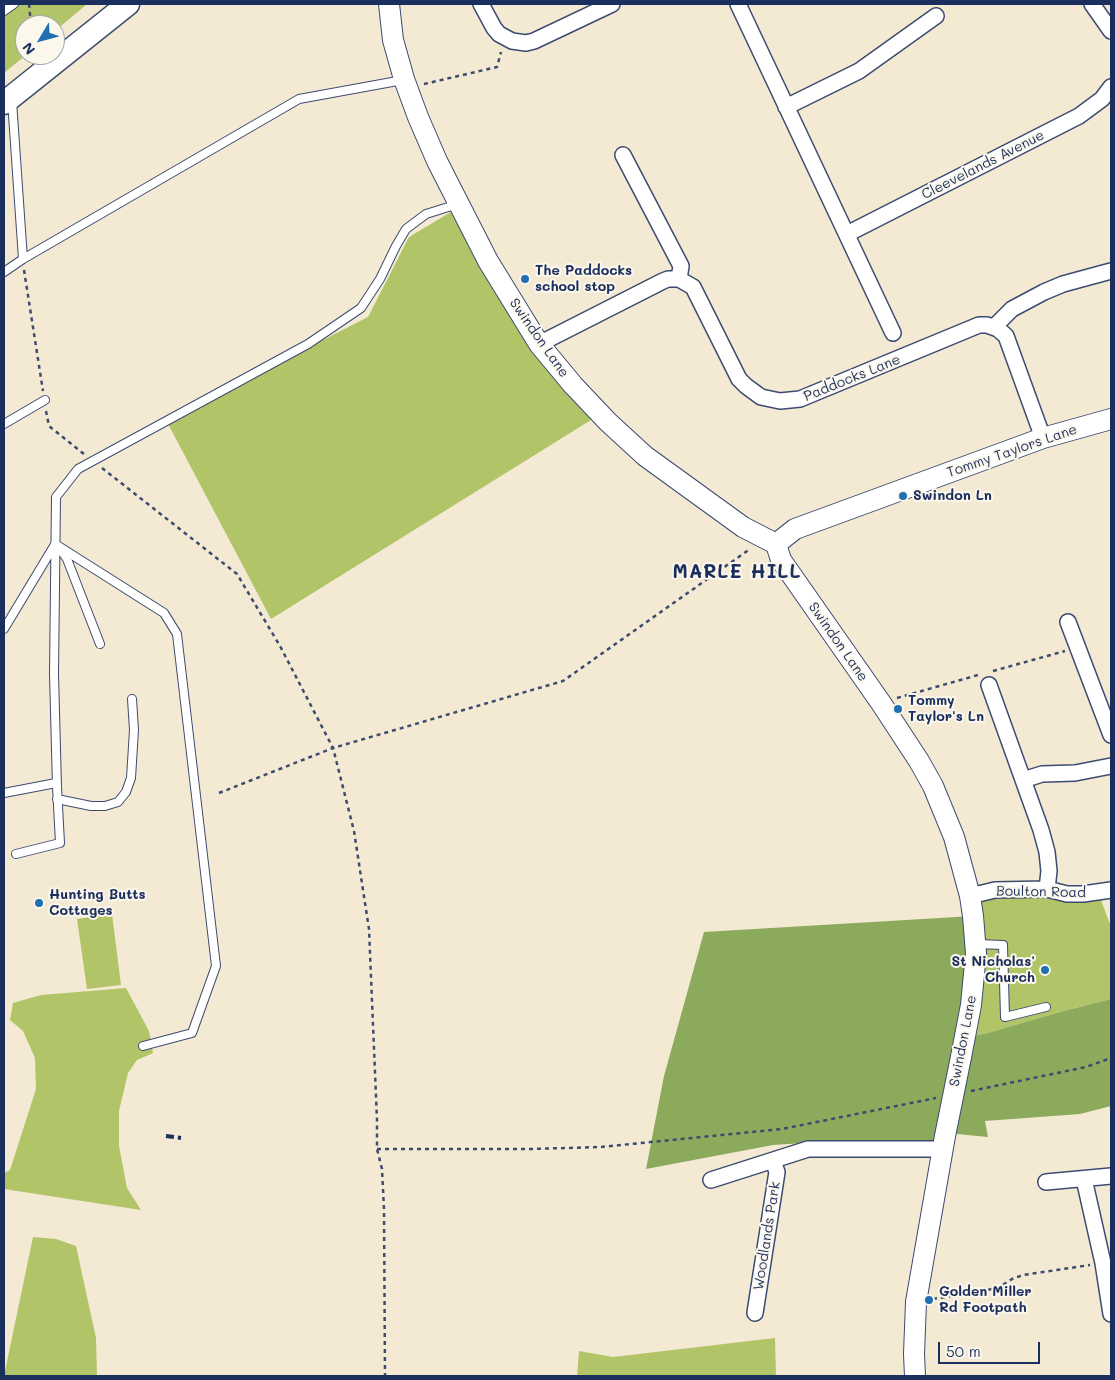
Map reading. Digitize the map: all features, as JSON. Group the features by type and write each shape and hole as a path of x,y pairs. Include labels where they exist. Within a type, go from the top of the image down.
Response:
{"main road":[{"path":"8,100 128,4"}],"street":[{"name":"Swindon Lane","path":"389,4 393,40 406,84 422,126 458,204 500,282 539,344 573,386 608,422 646,456 743,528 770,542 924,769 954,836 970,896 975,944 974,979 916,1302 915,1376"},
{"path":"481,4 494,28 505,38 519,43 534,41 612,4"},
{"path":"738,4 893,333"},
{"path":"1092,4 1111,31"},
{"path":"786,107 860,71 936,16"},
{"name":"Cleevelands Avenue","path":"847,234 1078,116 1102,99 1111,87"},
{"path":"539,344 663,281 679,279 681,266 623,155"},
{"path":"1043,438 1006,336 994,326 1012,309 1044,292 1062,284 1111,271"},
{"name":"Paddocks Lane","path":"679,279 692,287 740,379 761,397 780,401 800,399 979,325 994,326"},
{"name":"Tommy Taylors Lane","path":"770,542 795,529 1043,438 1111,419"},
{"path":"1068,622 1111,735"},
{"path":"989,685 1024,780 1046,852 1049,871 1047,889"},
{"path":"1024,780 1042,774 1075,773 1111,766"},
{"name":"Boulton Road","path":"970,896 995,890 1047,889 1067,894 1111,890"},
{"path":"711,1180 808,1149 944,1143"},
{"name":"Woodlands Park","path":"755,1313 776,1172 773,1161"},
{"path":"1046,1182 1111,1176"},
{"path":"1084,1179 1103,1263 1111,1314"}],"lane":[{"path":"4,11 14,4"},
{"path":"4,272 299,99 406,84"},
{"path":"8,100 23,260"},
{"path":"16,854 60,843 56,783 54,656 56,496 78,469 308,344 361,308 380,279 406,229 426,214 458,204"},
{"path":"4,424 45,400"},
{"path":"4,629 55,544"},
{"path":"55,544 67,559 100,644"},
{"path":"55,544 164,613 177,634 216,966 192,1033 143,1046"},
{"path":"57,799 91,806 105,806 118,802 126,792 131,778 134,730 132,699"},
{"path":"4,793 56,783"},
{"path":"975,944 1003,945 1005,1017 1046,1007"}],"path":[{"path":"406,84 498,67 505,38"},
{"path":"23,260 49,426 237,574 280,646 333,748 354,831 369,929 377,1148 382,1169 384,1209 385,1376"},
{"path":"219,793 333,748 563,681 770,542"},
{"path":"968,1091 1086,1068 1111,1058"},
{"path":"377,1148 531,1149 601,1147 782,1129 939,1097"},
{"path":"916,1302 998,1288 1012,1279 1023,1275 1103,1263"}],"green space":[{"path":"4,4 87,4 65,23 65,15 15,15 15,64 4,73"},
{"path":"451,212 591,420 271,619 166,420 368,317 409,237"},
{"path":"1098,892 1111,927 1111,999 984,1034 966,1036 970,896"},
{"path":"112,914 121,985 87,989 77,919"},
{"path":"973,916 966,1036 984,1034 1111,999 1111,1106 1080,1114 985,1121 988,1137 946,1133 933,1143 850,1140 773,1145 646,1169 664,1076 704,932"},
{"path":"126,988 149,1031 153,1053 137,1060 128,1073 119,1111 119,1146 127,1188 141,1210 4,1189 4,1173 10,1170 36,1089 35,1058 23,1031 10,1020 13,1003 41,995"},
{"path":"33,1237 56,1239 76,1246 96,1338 97,1376 4,1376"},
{"path":"775,1338 776,1376 577,1376 579,1351 613,1357"}],"railway":[{"path":"166,1136 181,1138"}],"place":[{"name":"The Paddocks school stop","path":"525,279"},
{"name":"Swindon Ln","path":"903,496"},
{"name":"Tommy Taylor's Ln","path":"898,709"},
{"name":"Hunting Butts Cottages","path":"39,903"},
{"name":"St Nicholas' Church","path":"1045,970"},
{"name":"Golden Miller Rd Footpath","path":"929,1300"}],"district":[{"name":"MARLE HILL","path":"737,572"}]}
